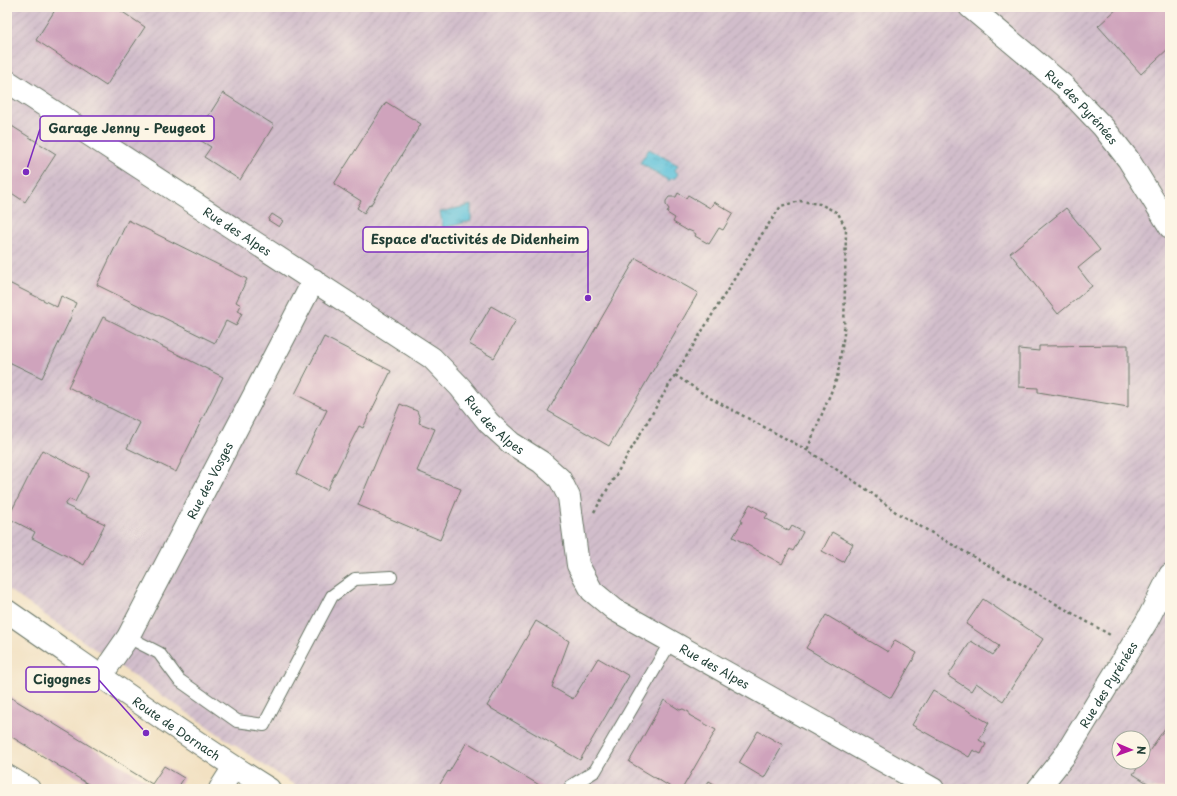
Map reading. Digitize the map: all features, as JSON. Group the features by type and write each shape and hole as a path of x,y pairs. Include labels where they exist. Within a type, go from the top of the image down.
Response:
{"street":[{"name":"Rue des Pyrénées","path":"970,7 1064,86 1103,127 1128,159 1170,227"},
{"name":"Rue des Alpes","path":"7,81 432,358 460,387 489,423 511,443 541,462 560,479 569,498 578,565 592,591 615,610 933,789"},
{"name":"Rue des Vosges","path":"100,676 128,637 314,280"},
{"name":"Rue des Pyrénées","path":"1038,789 1064,755 1147,621 1170,575"},
{"name":"Route de Dornach","path":"7,611 100,676 269,789"},
{"path":"220,789 234,767"},
{"path":"7,776 28,789"}],"lane":[{"path":"128,637 159,653 179,680 237,721 264,725 332,596 355,579 391,576"},
{"path":"570,789 571,786 594,771 671,641"}],"path":[{"path":"573,528 591,518 676,375 762,234 781,206 800,201 820,204 838,213 846,229 844,334 837,378 807,450"},
{"path":"676,375 710,398 807,450 866,488 897,513 1104,633 1132,645"}],"shaded area":[{"path":"7,7 1170,7 1170,789 301,789 7,589"}],"water":[{"path":"649,149 678,165 675,170 678,174 675,178 669,181 640,163"},
{"path":"471,205 471,221 443,228 440,212"}],"building":[{"path":"57,7 115,7 145,27 106,86 36,40"},
{"path":"1119,7 1170,7 1170,47 1141,74 1098,26"},
{"path":"223,93 274,125 240,180 204,157 211,147 195,137"},
{"path":"386,102 421,124 370,206 369,205 364,213 357,208 361,201 334,184"},
{"path":"7,123 56,154 25,202 7,190"},
{"path":"678,193 686,198 688,195 710,208 714,202 733,213 723,230 719,228 709,244 695,236 696,234 693,232 688,231 673,222 675,218 667,213 669,209 666,205 666,201 669,197 676,197"},
{"path":"1066,208 1100,250 1078,268 1092,286 1058,314 1010,253"},
{"path":"272,214 283,221 279,227 268,220"},
{"path":"128,220 247,279 236,302 241,305 238,311 242,313 236,326 226,321 215,343 97,285"},
{"path":"636,258 698,293 609,446 548,411"},
{"path":"7,282 57,307 61,296 76,303 71,314 72,315 42,378 7,361"},
{"path":"491,306 516,320 494,358 469,344"},
{"path":"103,317 223,377 176,472 127,448 140,423 68,387"},
{"path":"324,337 391,371 363,428 359,426 327,490 296,474 327,410 295,394"},
{"path":"1128,345 1128,407 1038,392 1038,388 1019,387 1019,349 1039,351 1039,346"},
{"path":"400,404 417,411 420,419 419,423 435,429 417,471 461,489 440,540 358,505"},
{"path":"42,450 89,474 75,502 69,499 65,505 105,524 84,565 32,538 35,532 8,518"},
{"path":"750,504 768,514 765,518 789,531 792,526 803,532 793,551 790,549 782,564 733,537"},
{"path":"832,532 853,544 843,562 822,551"},
{"path":"983,599 1043,639 1003,701 976,683 971,691 948,676 971,641 993,655 999,646 966,624"},
{"path":"826,615 888,652 895,640 917,653 891,698 806,648"},
{"path":"536,621 569,641 552,687 573,699 598,658 629,676 580,760 487,706"},
{"path":"933,690 989,723 979,740 986,744 981,754 973,750 969,757 912,725"},
{"path":"7,695 152,784 164,766 184,778 177,789 96,789 7,734"},
{"path":"664,700 680,710 683,709 689,712 689,715 716,730 682,789 674,789 629,762"},
{"path":"1170,721 1170,789 1157,789 1133,774 1136,770 1151,770 1151,748"},
{"path":"758,731 783,745 764,778 739,763"},
{"path":"467,742 546,789 437,789"},
{"path":"709,781 723,789 704,789"}],"place":[{"name":"Garage Jenny - Peugeot","path":"26,172"},
{"name":"Espace d'activités de Didenheim","path":"588,298"},
{"name":"Cigognes","path":"146,733"}]}
